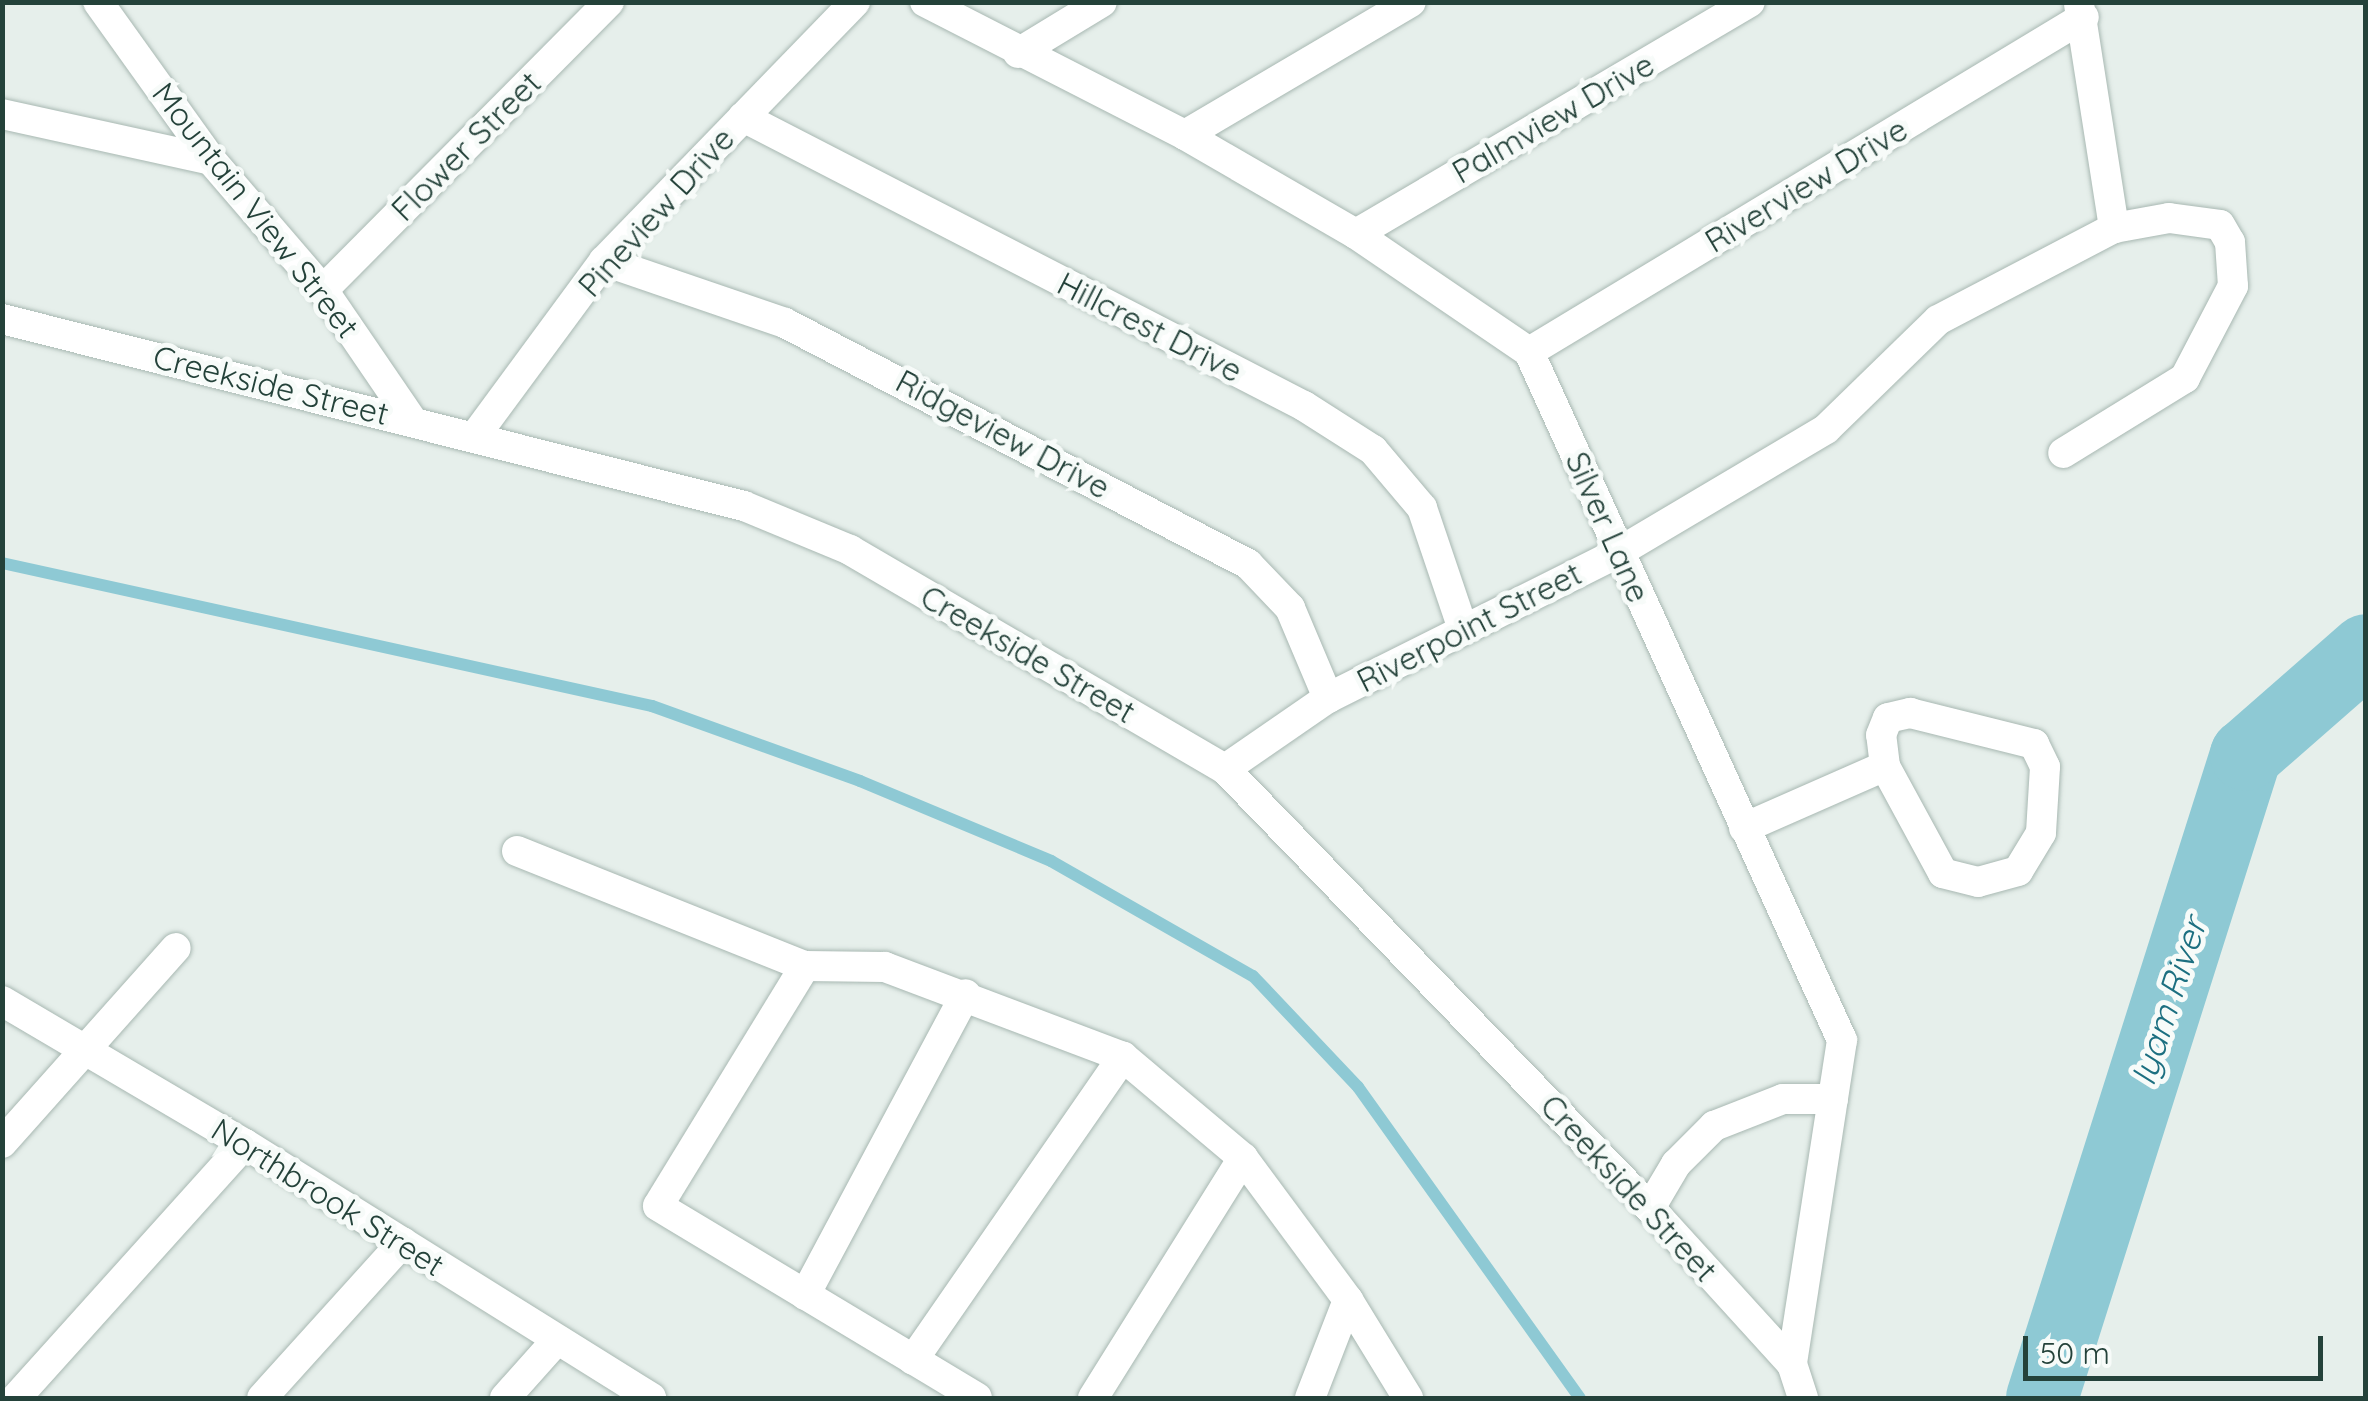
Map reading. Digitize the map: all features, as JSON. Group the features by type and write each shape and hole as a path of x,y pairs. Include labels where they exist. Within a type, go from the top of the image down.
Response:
{"street":[{"name":"Mountain View Street","path":"98,2 210,160 324,290 411,419"},
{"name":"Flower Street","path":"324,290 609,2"},
{"name":"Pineview Drive","path":"474,436 604,261 855,2"},
{"path":"925,2 1018,53 1185,135 1356,234 1529,352"},
{"path":"1018,53 1102,2"},
{"path":"1185,135 1411,2"},
{"name":"Palmview Drive","path":"1356,234 1750,2"},
{"path":"2081,10 2114,228"},
{"name":"Riverview Drive","path":"1529,352 2081,10"},
{"path":"2,114 210,160"},
{"name":"Hillcrest Drive","path":"742,118 1304,406 1373,450 1422,508 1463,629"},
{"name":"Riverpoint Street","path":"1224,769 1328,698 1619,552 1826,429 1938,320 2114,228 2168,218 2220,225 2230,242 2233,286 2186,378 2064,453"},
{"name":"Ridgeview Drive","path":"604,261 786,323 1248,564 1290,608 1328,698"},
{"name":"Creekside Street","path":"2,319 744,506 850,550 1224,769 1650,1208 1792,1364 1803,1398"},
{"name":"Silver Lane","path":"1529,352 1842,1040 1792,1364"},
{"path":"1910,712 2034,744 2045,767 2041,833 2018,871 1978,882 1943,873 1885,766 1881,735 1888,718 1910,712"},
{"path":"1744,828 1885,766"},
{"path":"518,852 805,966 885,967 966,994 1124,1057 1243,1158 1348,1300 1408,1398"},
{"path":"2,1143 176,948"},
{"path":"805,966 658,1206 977,1398"},
{"path":"806,1295 966,994"},
{"name":"Northbrook Street","path":"2,1001 245,1144 650,1398"},
{"path":"913,1360 1124,1057"},
{"path":"1650,1208 1676,1164 1734,1114 1782,1099 1833,1098"},
{"path":"16,1398 245,1144"},
{"path":"1092,1398 1243,1158"},
{"path":"262,1398 403,1242"},
{"path":"1310,1398 1348,1300"},
{"path":"505,1398 556,1341"}],"waterway":[{"path":"2,563 652,706 860,781 1051,861 1253,976 1358,1087 1580,1398"},
{"name":"Iyam River","path":"2042,1398 2246,755 2366,650"}]}
